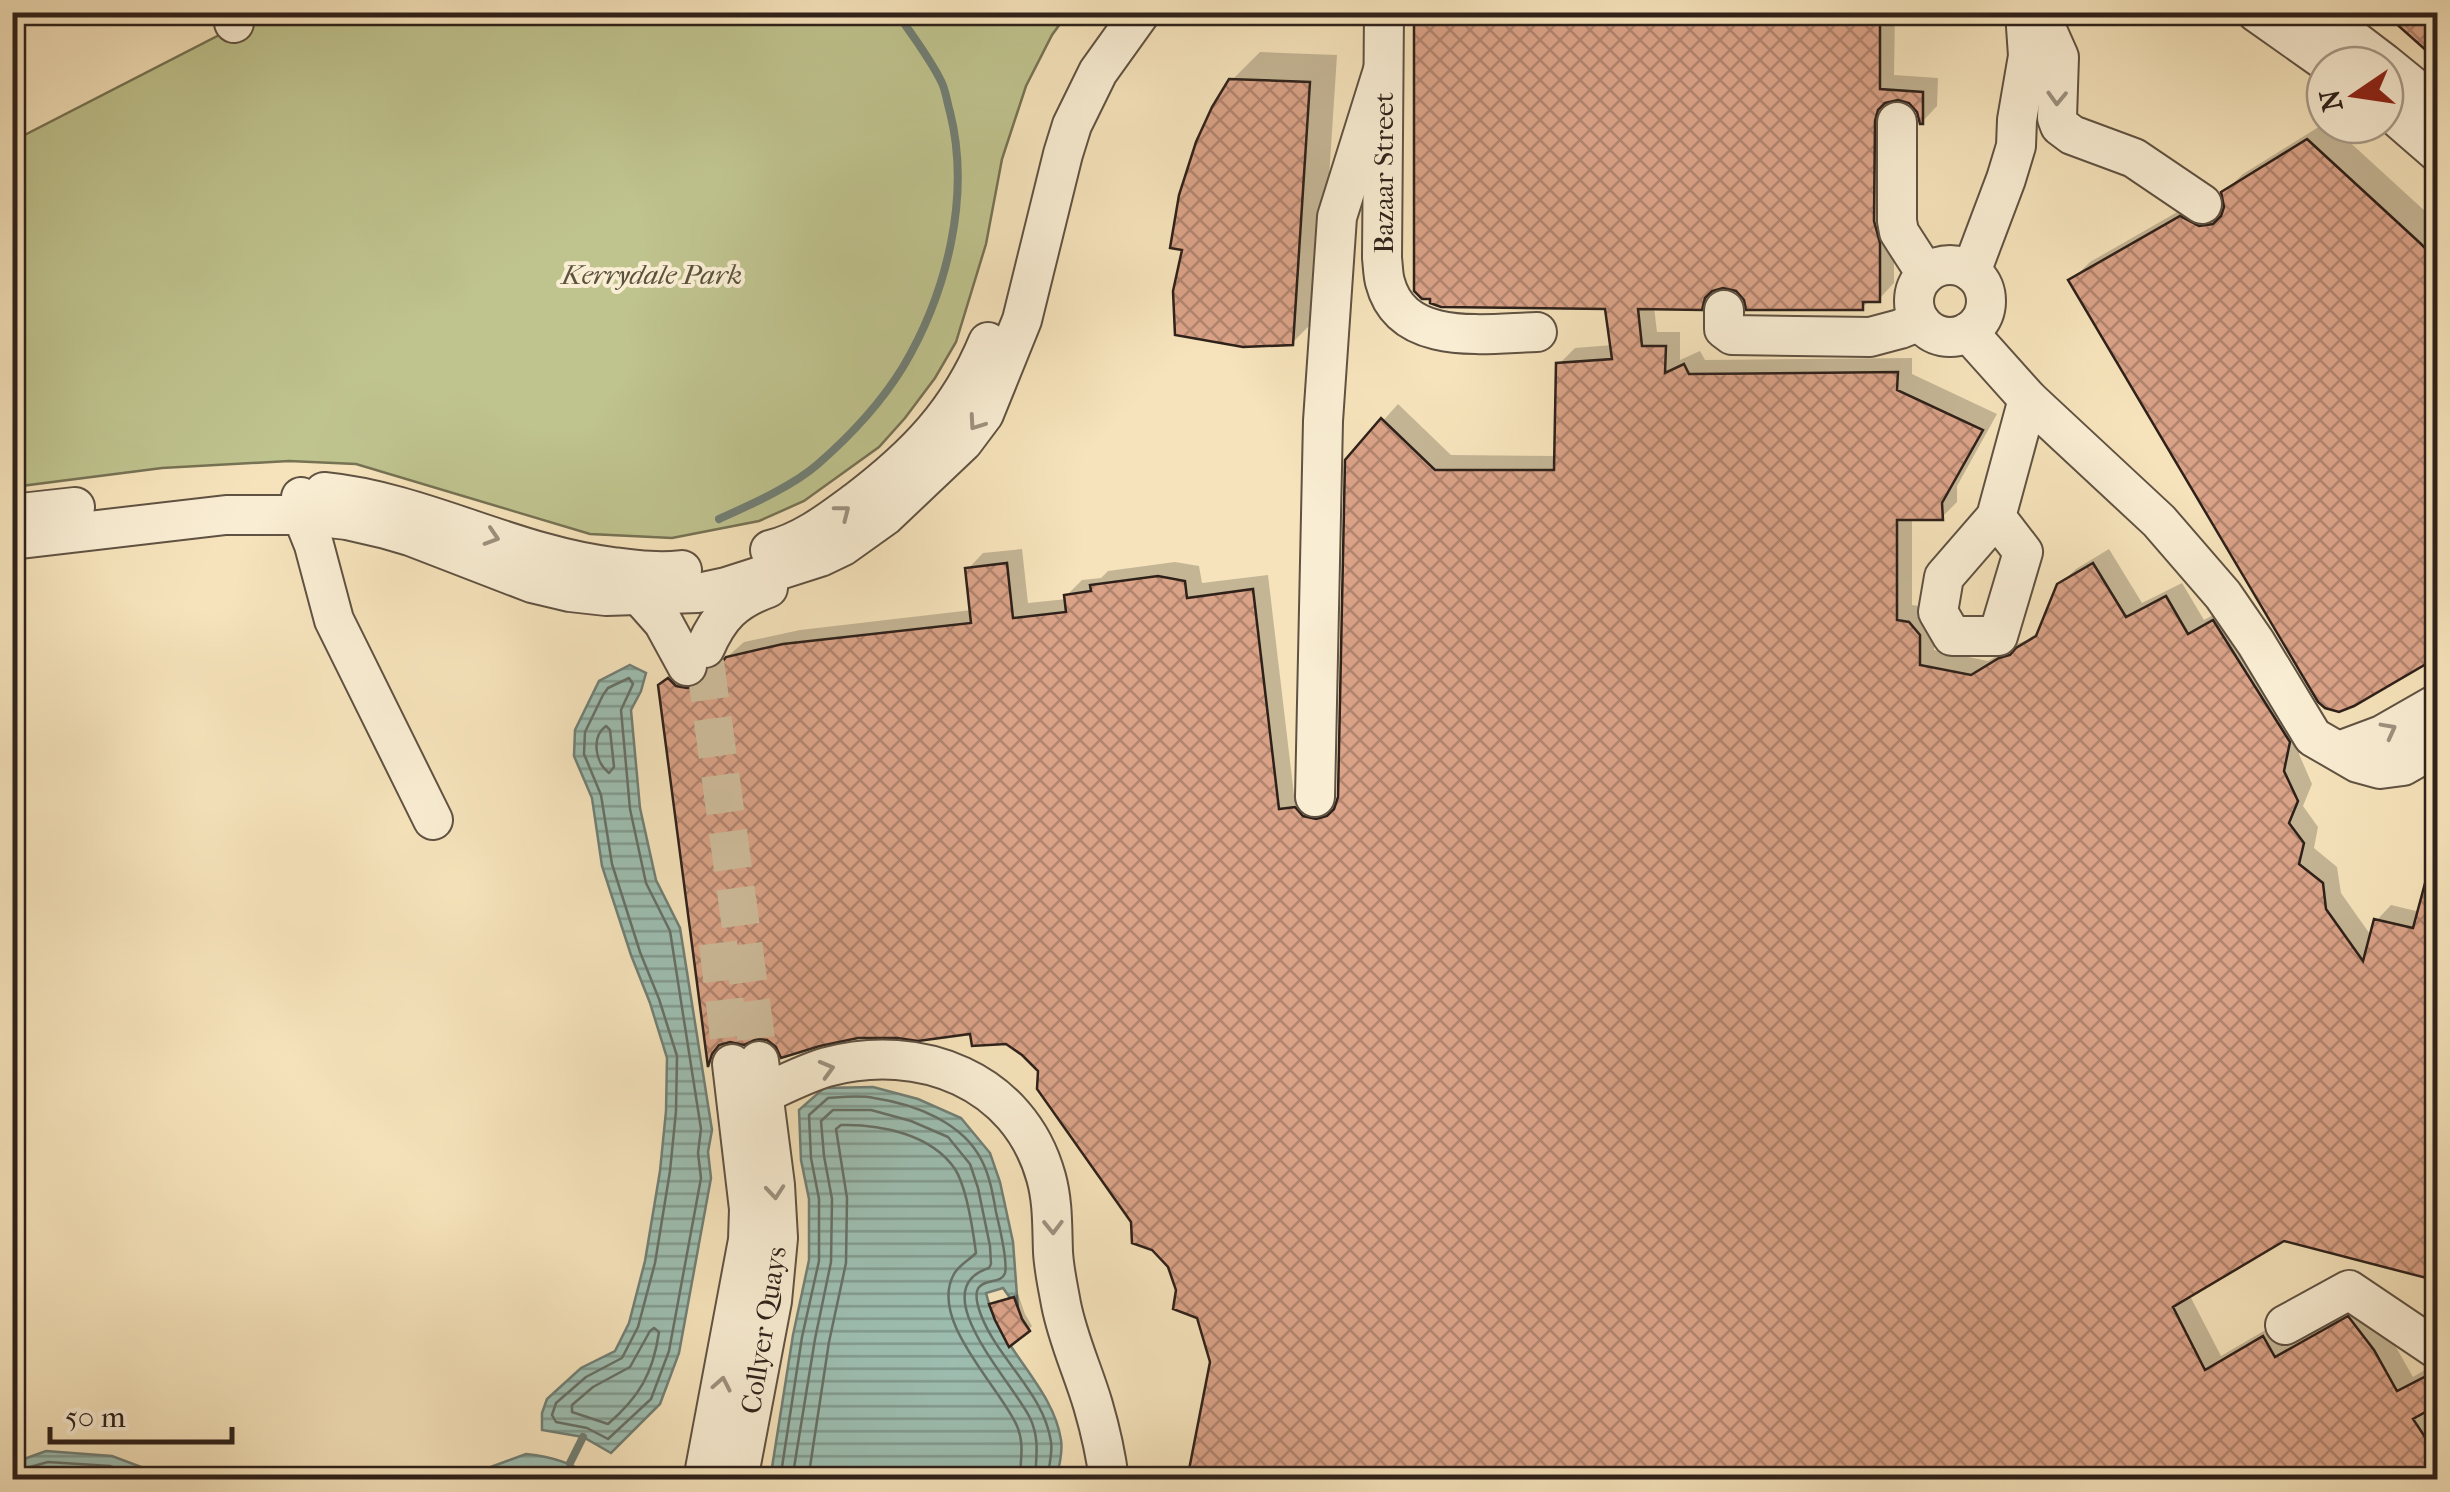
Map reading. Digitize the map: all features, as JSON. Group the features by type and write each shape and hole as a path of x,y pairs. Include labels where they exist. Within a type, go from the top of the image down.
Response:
{"street":[{"path":"12,514 230,490 301,502 347,520 410,536 532,583 570,592 640,596 690,585 787,546 834,519 922,447 945,420 976,370 999,315 1044,136 1084,51 1112,12"},
{"path":"12,540 226,515 345,494 387,502 576,563 653,572 690,585 726,587 796,566 843,546 885,516 962,442 984,414 1032,288 1072,125 1106,59 1141,12"},
{"name":"Bazaar Street","path":"1384,12 1385,284 1396,304 1427,329 1474,334 1538,332"},
{"path":"2290,18 2314,45"},
{"path":"2290,18 2384,63 2438,107"},
{"path":"2035,25 2059,57 2060,126 2072,135 2134,158 2202,204"},
{"path":"1972,272 2016,146 2035,25"},
{"path":"1315,797 1322,421 1337,217 1383,70"},
{"path":"1897,122 1896,221 1926,274"},
{"path":"2405,124 2438,153"},
{"path":"1951,264 1972,272 1984,291 1986,303 1977,324 1968,332 1947,337 1936,334 1920,320 1914,299 1926,274 1951,264"},
{"path":"1724,310 1724,329 1732,335 1870,337 1900,330 1920,320"},
{"path":"1968,332 2028,399 2158,521 2223,595 2313,737 2358,763 2380,769 2403,766 2438,746"},
{"path":"1996,517 2028,399"},
{"path":"301,502 334,620 433,820"},
{"path":"699,658 718,620 728,610 749,596 786,582 796,566"},
{"path":"690,585 699,658"},
{"path":"640,596 699,658"},
{"path":"2339,752 2382,735 2438,703"},
{"path":"748,1081 804,1075 856,1062 900,1061 964,1076 1002,1101 1022,1126 1046,1177 1062,1310 1095,1411 1109,1480"},
{"name":"Collyer Quays","path":"703,1480 748,1240 748,1081"},
{"name":"Collyer Quays","path":"738,1480 777,1256 775,1185 748,1081"},
{"path":"2285,1325 2349,1290 2438,1350"}],"green space":[{"name":"Kerrydale Park","path":"262,13 1068,13 1026,86 1002,159 986,244 956,342 935,378 879,447 804,501 759,521 672,538 590,534 356,464 289,461 162,468 13,487 13,141"}],"water":[{"path":"630,665 646,673 631,710 640,808 656,880 680,928 712,1130 708,1152 711,1178 679,1353 660,1404 611,1453 583,1437 542,1430 542,1413 547,1399 581,1368 615,1351 629,1323 645,1261 660,1171 667,1058 602,866 592,798 574,756 575,730 599,681"},
{"path":"873,1087 918,1099 961,1118 990,1153 1013,1242 1018,1309 1003,1288 986,1293 1002,1332 1056,1420 1061,1450 1056,1479 770,1480 809,1260 809,1199 801,1160 799,1110 824,1088"},
{"path":"46,1451 112,1456 173,1479 13,1479 13,1463"},
{"path":"526,1454 562,1462 595,1479 458,1479"}],"building":[{"path":"1414,12 1880,12 1880,89 1923,92 1923,124 1909,103 1898,100 1885,103 1875,121 1874,221 1880,243 1880,302 1863,302 1863,310 1746,310 1736,291 1723,288 1705,298 1702,310 1638,309 1642,346 1666,346 1665,373 1684,364 1689,374 1898,372 1897,390 1983,430 1942,503 1943,520 1897,520 1897,620 1909,622 1920,635 1920,665 1971,675 2010,655 2036,636 2057,584 2093,563 2126,617 2166,596 2188,634 2213,620 2290,742 2284,771 2298,801 2289,823 2304,843 2299,864 2323,883 2326,909 2363,961 2374,919 2413,928 2431,861 2438,862 2438,1281 2284,1241 2173,1307 2205,1370 2263,1336 2275,1357 2348,1316 2374,1350 2397,1391 2438,1372 2438,1405 2413,1419 2431,1446 2438,1444 2438,1480 1187,1480 1210,1362 1197,1318 1173,1309 1176,1290 1168,1267 1152,1250 1132,1243 1131,1222 1037,1089 1038,1071 1022,1055 1006,1044 972,1046 970,1034 918,1041 858,1038 781,1058 776,1047 757,1039 744,1045 719,1045 708,1067 658,685 668,678 676,686 687,688 699,685 709,670 726,657 783,644 971,623 965,568 1007,563 1013,618 1066,612 1064,595 1091,591 1090,585 1158,576 1185,581 1187,598 1253,589 1279,809 1295,807 1303,816 1316,819 1334,809 1338,797 1345,460 1381,418 1435,470 1554,470 1556,363 1612,359 1605,309 1441,307 1414,291"},
{"path":"2383,12 2438,12 2438,61"},
{"path":"1229,79 1310,82 1293,345 1243,347 1175,335 1173,291 1182,250 1170,248 1179,195 1196,142"},
{"path":"2305,140 2305,145 2314,145 2438,261 2438,657 2339,712 2318,702 2068,280 2180,216 2199,226 2213,224 2224,207 2221,192"},
{"path":"1014,1297 1030,1331 1009,1347 989,1304"}],"waterway":[{"path":"719,519 796,480 842,442 903,367 932,308 943,276 956,210 956,144 942,83 896,12"},
{"path":"570,1463 583,1437"}],"tunnel":[{"path":"705,662 759,1061"},
{"path":"718,943 732,1064"}]}
